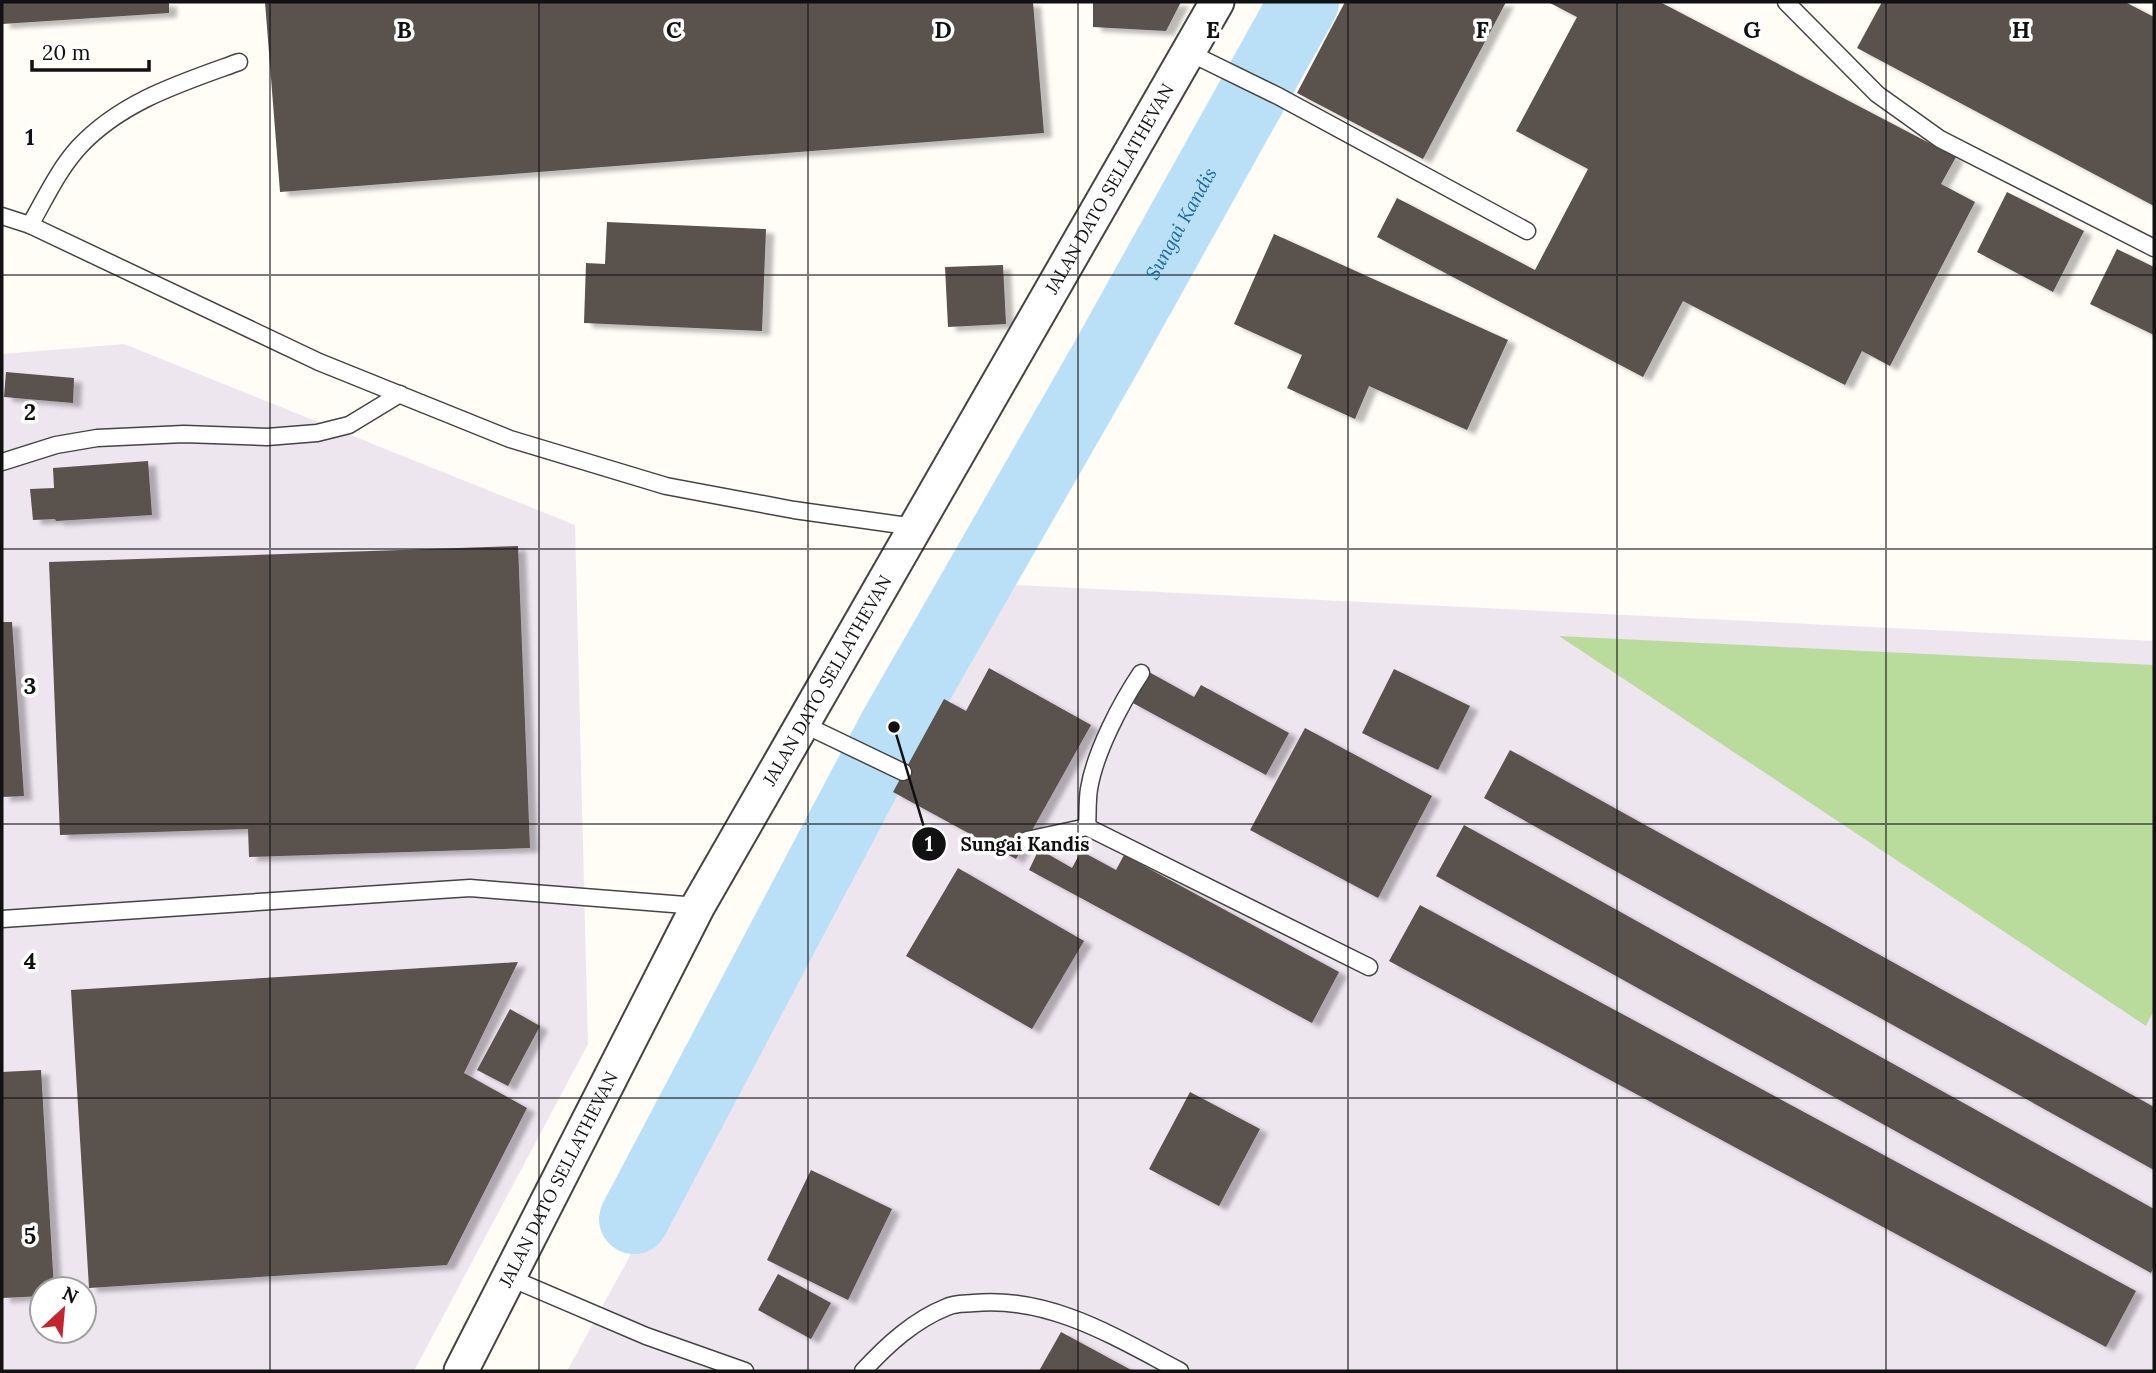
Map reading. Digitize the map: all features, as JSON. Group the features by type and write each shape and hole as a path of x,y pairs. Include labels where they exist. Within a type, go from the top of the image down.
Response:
{"street":[{"name":"JALAN DATO SELLATHEVAN","path":"461,1371 698,906 1217,2"}],"lane":[{"path":"1786,2 1877,94 1940,139 2154,248"},
{"path":"1188,52 1278,96 1527,231"},
{"path":"30,225 58,175 78,148 107,122 156,92 239,62"},
{"path":"2,216 30,225 319,362 510,439 666,485 794,510 915,527"},
{"path":"2,462 57,445 97,438 184,434 267,437 317,433 349,425 400,394"},
{"path":"1087,827 1089,787 1100,755 1125,698 1141,673"},
{"path":"803,724 899,770"},
{"path":"1027,840 1087,827 1369,967"},
{"path":"2,919 470,888 698,906"},
{"path":"508,1277 621,1327 745,1371"},
{"path":"863,1371 885,1347 922,1319 950,1305 988,1302 1036,1306 1089,1324 1180,1371"}],"shaded area":[{"path":"124,344 575,525 588,1044 414,1371 2,1371 2,354"},
{"path":"997,584 2154,641 2154,1371 567,1371"}],"green space":[{"path":"1559,636 2154,665 2154,1010 2146,1026"}],"building":[{"path":"2,2 169,2 169,13 2,24"},
{"path":"265,2 1033,2 1044,133 280,192"},
{"path":"1093,2 1181,2 1166,31 1093,27"},
{"path":"1345,2 1506,2 1423,159 1297,93"},
{"path":"1548,2 1660,2 1956,157 1941,184 1975,202 1890,366 1862,351 1845,385 1683,301 1643,377 1377,237 1397,198 1535,270 1588,169 1516,131 1577,17"},
{"path":"1882,2 2125,2 2154,17 2154,206 1857,48"},
{"path":"2007,192 2084,231 2053,292 1977,252"},
{"path":"607,222 766,229 762,331 584,323 586,263 605,264"},
{"path":"1274,234 1508,340 1467,430 1369,386 1355,419 1287,388 1302,355 1234,324"},
{"path":"2117,249 2154,267 2154,335 2090,304"},
{"path":"1003,265 1006,324 948,327 945,267"},
{"path":"6,372 74,378 73,403 4,397"},
{"path":"148,461 152,515 33,520 30,489 54,488 53,468"},
{"path":"518,546 530,848 249,857 248,829 60,835 49,562"},
{"path":"2,622 12,622 24,796 2,797"},
{"path":"989,668 1091,725 1016,859 893,792 944,699 966,711"},
{"path":"1394,669 1470,706 1438,770 1362,733"},
{"path":"1149,672 1194,697 1201,685 1289,733 1266,775 1131,702"},
{"path":"1305,728 1432,796 1378,898 1250,830"},
{"path":"1510,750 2154,1107 2154,1170 1484,798"},
{"path":"1464,825 2154,1209 2154,1266 2151,1273 1436,876"},
{"path":"1039,849 1072,868 1081,851 1116,870 1124,855 1339,972 1312,1023 1029,870"},
{"path":"958,868 1084,941 1032,1029 906,956"},
{"path":"1420,905 2136,1291 2106,1347 1389,961"},
{"path":"518,962 464,1073 527,1108 447,1265 98,1287 98,1275 88,1275 71,990"},
{"path":"510,1009 540,1026 508,1086 477,1070"},
{"path":"41,1070 53,1275 28,1275 28,1297 2,1298 2,1072"},
{"path":"1190,1092 1260,1129 1219,1206 1149,1169"},
{"path":"811,1170 892,1209 848,1300 767,1260"},
{"path":"778,1274 831,1303 811,1339 758,1310"},
{"path":"1061,1332 1133,1371 1039,1371"}],"waterway":[{"name":"Sungai Kandis","path":"634,1219 894,727 1104,361 1304,2"}],"place":[{"name":"Sungai Kandis","path":"894,727"}]}
